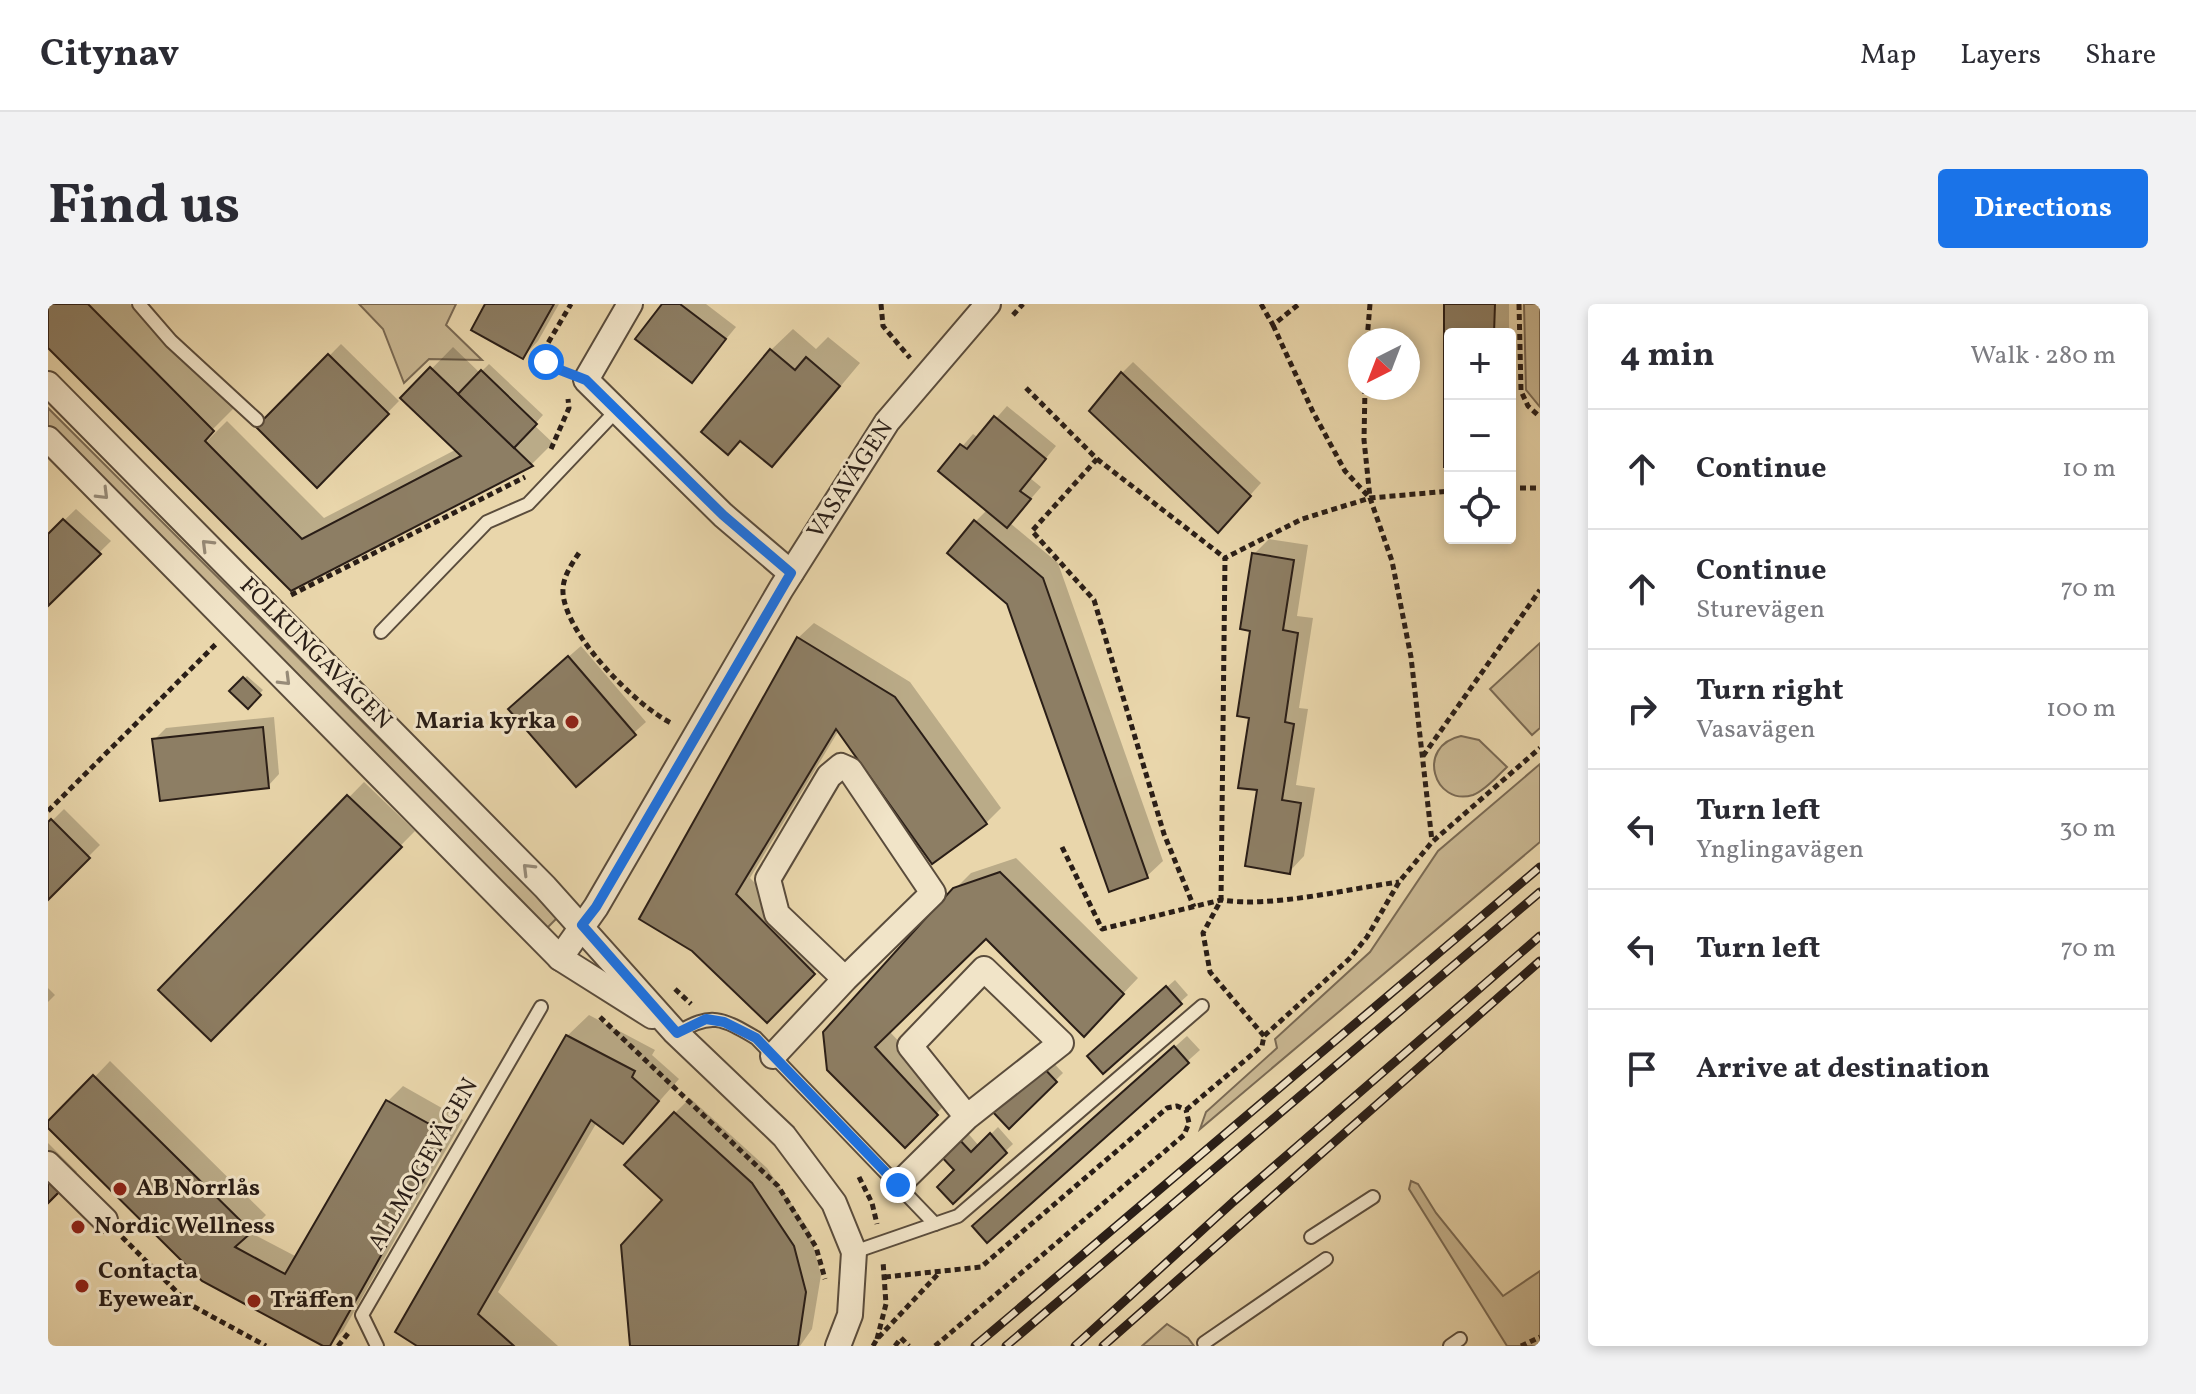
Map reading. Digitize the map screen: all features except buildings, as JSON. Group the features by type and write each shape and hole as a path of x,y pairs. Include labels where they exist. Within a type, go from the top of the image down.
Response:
{"street":[{"path":"630,304 572,386 617,410 723,515 791,573"},
{"name":"VASAVÄGEN","path":"560,958 596,907 791,573 887,422 988,304"},
{"name":"FOLKUNGAVÄGEN","path":"48,384 582,925 675,1032"},
{"name":"FOLKUNGAVÄGEN","path":"48,439 560,958 675,1032"},
{"path":"773,1056 845,979 933,893 850,770 841,766 829,776 768,879 777,914 845,979"},
{"path":"898,1185 967,1117 1061,1043 984,969 910,1046 967,1117"},
{"path":"675,1032 784,1136 834,1203 854,1252 850,1315 838,1346"},
{"path":"48,1164 105,1220"}],"lane":[{"path":"139,304 171,341 257,420"},
{"path":"381,632 487,522 528,504 617,410"},
{"path":"854,1252 958,1216 1202,1006"},
{"name":"ALLMOGEVÄGEN","path":"377,1346 362,1315 541,1007"},
{"path":"675,1032 706,1019 724,1022 756,1038 935,1224"},
{"path":"1311,1237 1373,1197"},
{"path":"1204,1343 1326,1259"}],"path":[{"path":"547,456 569,408 572,386 562,371 550,366 544,355 545,348 571,304"},
{"path":"881,304 883,326 910,359"},
{"path":"1002,326 1023,304"},
{"path":"1261,304 1345,471 1370,498"},
{"path":"1273,325 1299,304"},
{"path":"1368,328 1370,304"},
{"path":"1519,304 1521,391 1528,406 1540,417"},
{"path":"562,371 572,386"},
{"path":"1026,388 1097,459 1225,558"},
{"path":"1365,400 1364,440 1370,498 1392,561 1411,657 1432,842"},
{"path":"1097,459 1032,531 1094,600 1164,834 1194,907"},
{"path":"278,602 528,476"},
{"path":"1516,488 1540,488"},
{"path":"1225,558 1302,519 1370,498 1444,492"},
{"path":"579,553 566,573 563,592 568,611 593,654 617,681 660,718 678,727"},
{"path":"1225,558 1221,900 1203,933 1210,972 1264,1036"},
{"path":"1423,757 1540,590"},
{"path":"48,811 220,640"},
{"path":"1186,1110 1262,1046 1264,1036 1349,959 1367,937 1399,882 1432,842 1540,748"},
{"path":"1062,847 1102,929 1221,900 1285,899 1399,882"},
{"path":"885,1277 981,1267 1167,1108 1177,1106 1186,1110"},
{"path":"935,1346 1184,1135 1189,1123 1186,1110"},
{"path":"105,1220 189,1304 266,1346"},
{"path":"873,1346 939,1273"},
{"path":"1521,1346 1540,1337"},
{"path":"895,1346 901,1338 909,1346"}],"shaded area":[{"path":"359,304 456,304 446,325 482,360 429,359 404,383 383,329"},
{"path":"1524,304 1540,304 1540,407 1526,390"},
{"path":"48,408 558,917 547,928 48,429"},
{"path":"1540,643 1540,728 1532,735 1490,689"},
{"path":"1461,736 1479,740 1507,767 1473,795 1459,796 1448,792 1435,774 1434,762 1438,751 1447,742"},
{"path":"1540,764 1540,842 1200,1129 1206,1112 1277,1048 1275,1039 1370,952 1438,851"},
{"path":"1411,1181 1418,1184 1436,1213 1503,1296 1540,1271 1540,1346 1507,1346 1409,1189"},
{"path":"1167,1324 1188,1338 1194,1346 1142,1346"}],"railway":[{"path":"975,1346 1540,867"},
{"path":"1006,1346 1540,892"},
{"path":"1075,1346 1233,1202 1540,936"},
{"path":"1103,1346 1540,961"}],"place":[{"name":"Maria kyrka","path":"572,722"},
{"name":"AB Norrlås","path":"120,1189"},
{"name":"Nordic Wellness","path":"78,1227"},
{"name":"Contacta Eyewear","path":"82,1286"},
{"name":"Träffen","path":"254,1301"}],"route":[{"path":"546,362 586,380 723,515 791,573 596,907 582,925 677,1033 706,1019 738,1027 756,1038 898,1185"}]}
